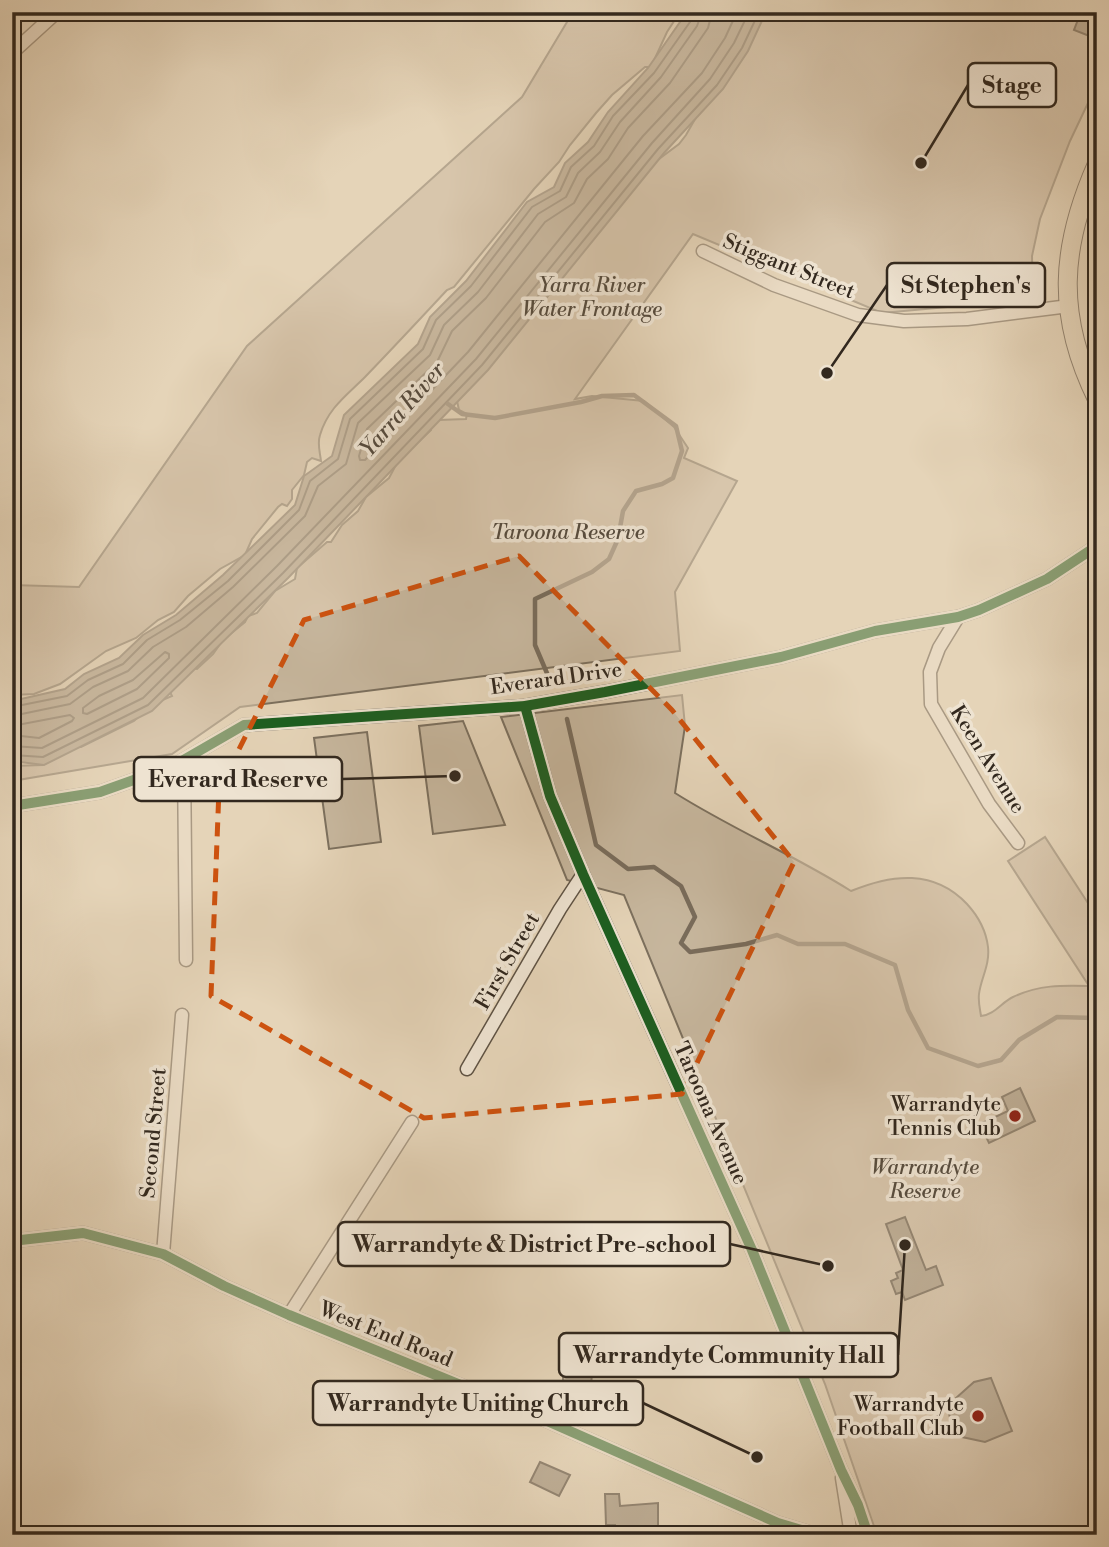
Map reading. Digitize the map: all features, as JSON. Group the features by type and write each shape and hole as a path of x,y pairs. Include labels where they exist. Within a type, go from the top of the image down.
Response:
{"main road":[{"path":"1097,164 1077,215 1067,261 1072,332 1082,368 1097,399"}],"street":[{"path":"12,53 57,12"},
{"name":"Stiggant Street","path":"703,251 774,285 858,315 904,321 954,319 1069,306"},
{"name":"Everard Drive","path":"12,806 100,792 184,760 244,725 525,706 781,657 875,631 958,617 1047,579 1097,546"},
{"name":"Keen Avenue","path":"958,617 939,648 930,672 931,704 989,804 1018,843"},
{"name":"Taroona Avenue","path":"525,706 551,796 583,874 751,1250 841,1470 858,1505 867,1534"},
{"path":"184,760 186,960"},
{"name":"First Street","path":"467,1069 583,874"},
{"name":"Second Street","path":"163,1254 182,1015"},
{"path":"289,1315 412,1122"},
{"name":"West End Road","path":"12,1241 83,1233 163,1254 224,1286 289,1315 528,1413 778,1523 815,1534"},
{"name":"Taroona Avenue","path":"841,1470 851,1535"},
{"path":"807,1535 815,1534"}],"highlighted area":[{"path":"519,556 672,710 794,862 682,1094 424,1118 211,996 219,789 304,620"}],"green space":[{"path":"573,12 680,12 667,32 651,67 645,67 612,95 454,287 447,290 333,410 323,425 319,438 321,461 312,458 307,462 304,475 292,490 292,499 287,506 282,504 278,507 252,539 245,555 220,569 188,596 174,612 158,620 136,638 106,651 60,684 34,694 12,695 12,585 79,587 247,346 522,97"},
{"path":"756,12 1097,12 1097,84 1070,141 1040,219 1032,256 1033,299 882,313 693,234 575,399 592,396 644,401 674,427 688,448 684,458 737,481 675,592 680,651 240,707 172,754 12,781 12,766 43,765 65,747 81,747 134,721 153,704 172,696 170,692 192,668 197,669 248,616 257,613 275,591 295,579 297,568 327,542 331,542 342,525 358,511 366,497 389,478 398,461 431,430 431,424 439,420 466,419 467,414 459,410 457,401 647,168 679,144 686,135"},
{"name":"Warrandyte Reserve","path":"682,695 685,726 675,793 851,891 882,881 912,878 941,885 954,893 975,913 987,941 988,960 979,997 981,1016 1013,997 1032,990 1089,986 1008,861 1045,837 1097,917 1097,1535 877,1535 825,1384 624,895 567,880 501,717"},
{"path":"463,721 505,825 433,834 419,726"},
{"path":"367,732 381,842 329,849 314,738"}],"water":[{"name":"Yarra River","path":"687,12 766,12 748,51 723,89 664,153 488,370 288,578 152,711 44,765 12,761 12,701 65,689 84,674 119,658 143,635 176,615 223,575 295,505 304,476 332,456 344,415 418,344 430,317 466,281 527,202 554,187 565,163 588,142 608,112 648,68"}],"building":[{"path":"1081,12 1097,18 1097,39 1074,30"},
{"name":"Warrandyte Tennis Club","path":"1020,1088 1035,1121 989,1143 980,1124 1008,1111 1002,1097"},
{"path":"905,1217 926,1270 936,1266 943,1285 905,1300 902,1292 896,1294 891,1281 898,1278 896,1273 903,1270 886,1224"},
{"path":"592,1373 591,1386 585,1386 585,1397 572,1397 572,1386 563,1386 563,1374"},
{"name":"Warrandyte Football Club","path":"991,1378 1012,1431 985,1442 962,1437 952,1425 947,1406 974,1382"},
{"path":"540,1462 570,1475 559,1496 530,1482"},
{"path":"605,1494 619,1494 620,1506 658,1503 658,1528 615,1529 615,1525 606,1525"}],"waterway":[{"path":"448,404 462,414 495,418 602,396 634,395 676,426 682,451 673,478 636,491 623,511 618,539 609,559 592,572 535,599 535,645 552,685"},
{"path":"567,719 596,845 628,869 654,867 681,886 695,917 681,943 690,952 746,944 777,935 798,944 845,944 895,965 908,1010 928,1048 978,1066 1001,1060 1019,1040 1057,1017 1097,1020"}],"cycle path":[{"path":"12,806 100,792 173,766 244,725 525,706 781,657 875,631 958,617 1047,579 1097,546"},
{"path":"525,706 550,796 752,1250 868,1535"},
{"path":"12,1241 83,1233 163,1254 224,1286 289,1315 529,1413 778,1523 818,1535"}],"place":[{"name":"Stage","path":"921,163"},
{"name":"St Stephen's","path":"827,373"},
{"name":"Everard Reserve","path":"455,776"},
{"name":"Warrandyte Tennis Club","path":"1015,1116"},
{"name":"Warrandyte Community Hall","path":"905,1245"},
{"name":"Warrandyte & District Pre-school","path":"828,1266"},
{"name":"Warrandyte Football Club","path":"978,1416"},
{"name":"Warrandyte Uniting Church","path":"757,1457"}],"park label":[{"name":"Yarra River Water Frontage","path":"592,297"},
{"name":"Taroona Reserve","path":"568,532"}]}
